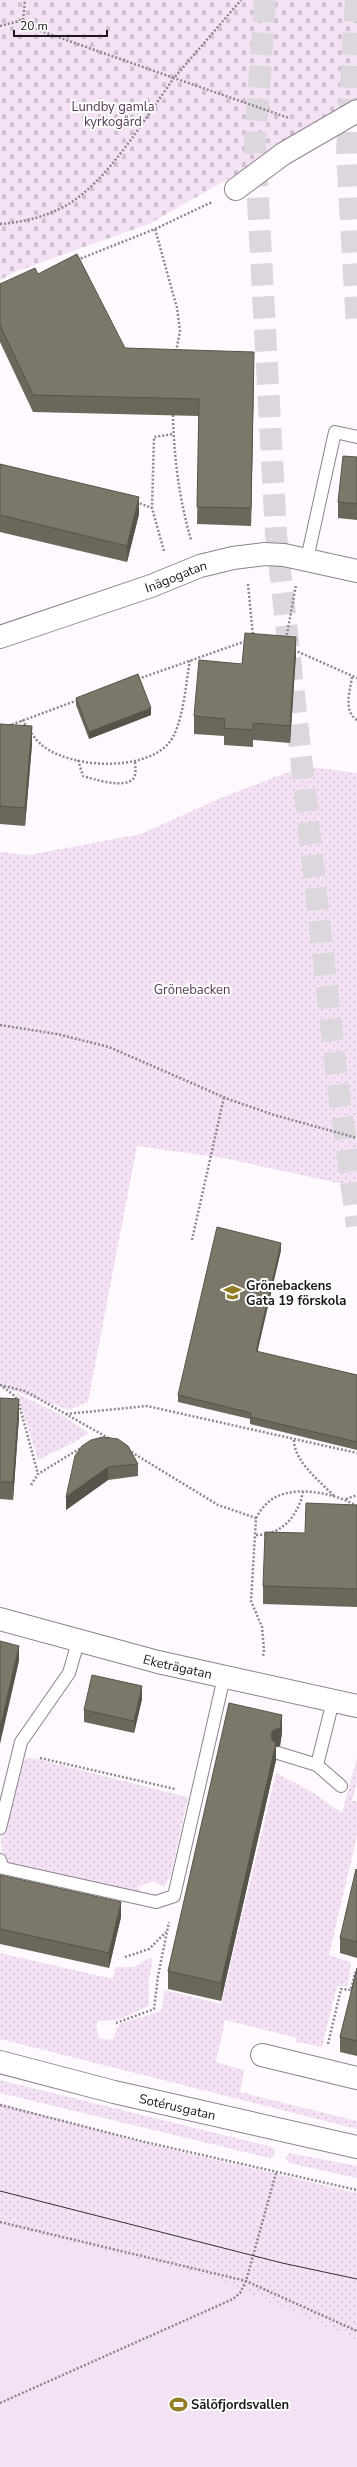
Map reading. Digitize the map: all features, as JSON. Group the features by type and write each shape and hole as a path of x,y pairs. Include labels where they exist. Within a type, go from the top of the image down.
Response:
{"street":[{"path":"236,189 283,154 357,111"},
{"name":"Inägogatan","path":"0,637 151,586 200,566 234,558 265,554 307,559 357,571"},
{"name":"Eketrägatan","path":"0,1619 78,1642 224,1677 357,1706"},
{"path":"262,2055 357,2078"},
{"name":"Sotérusgatan","path":"0,2062 114,2092 357,2147"}],"lane":[{"path":"307,559 335,432 357,437"},
{"path":"0,1828 21,1742 69,1673 78,1642"},
{"path":"0,1860 3,1868 156,1902 174,1896 224,1677"},
{"path":"317,1765 333,1701"},
{"path":"278,1753 317,1765 341,1786"}],"path":[{"path":"23,20 25,0"},
{"path":"0,224 25,221 67,205 102,176 174,78 242,0"},
{"path":"0,26 23,20 38,30 174,78 268,109 298,122 312,138"},
{"path":"74,261 155,229 236,189"},
{"path":"155,229 177,308 180,331 175,359"},
{"path":"173,415 175,468 182,507 200,566"},
{"path":"166,559 152,508 154,437 174,434"},
{"path":"131,500 152,508"},
{"path":"248,578 253,639"},
{"path":"286,642 296,580"},
{"path":"132,681 253,639 259,640"},
{"path":"292,650 357,678"},
{"path":"22,720 42,746 62,757 120,764 149,758 168,744 181,717 190,660"},
{"path":"352,676 348,708 352,717 357,720"},
{"path":"0,729 81,699"},
{"path":"78,760 83,776 125,783 132,780 136,774 135,760"},
{"path":"0,1024 57,1034 109,1047 224,1098 274,1115 357,1138"},
{"path":"192,1240 224,1098"},
{"path":"1,1385 25,1391 112,1440 104,1440"},
{"path":"1,1385 15,1396 19,1404 38,1474"},
{"path":"66,1414 147,1406 189,1414 294,1440 357,1453"},
{"path":"294,1440 294,1449 299,1458 336,1497"},
{"path":"31,1485 38,1474 90,1443"},
{"path":"124,1447 218,1505 256,1518"},
{"path":"256,1535 274,1532 283,1527 292,1518 301,1504 303,1492"},
{"path":"262,1661 264,1650 262,1627 251,1601 256,1518 263,1507 278,1496 303,1492 345,1499 357,1506"},
{"path":"345,1499 357,1495"},
{"path":"19,1753 197,1794"},
{"path":"116,2023 154,2009 158,1976 174,1896"},
{"path":"125,1957 149,1949 167,1931"},
{"path":"322,2070 341,1989 351,1990 355,1973 357,1974"},
{"path":"0,2105 276,2173 357,2190"},
{"path":"0,2403 233,2299 240,2293 246,2281 276,2173"},
{"path":"0,2222 246,2281 357,2331"}],"green space":[{"name":"Lundby gamla kyrkogård","path":"0,0 357,0 357,99 242,171 149,224 17,271 0,280"},
{"name":"Grönebacken","path":"303,766 357,773 357,1187 223,1158 137,1146 88,1402 69,1410 0,1386 0,852 29,855 141,834 216,800"},
{"path":"17,1393 62,1415 89,1433 71,1444 38,1460"},
{"path":"32,1758 188,1797 171,1874 164,1887 153,1881 138,1887 142,1900 11,1871 2,1858 0,1821 14,1761"},
{"path":"357,1758 357,1783 352,1800 357,1802 357,1836 329,1955 351,1962 348,1986 337,1986 322,2047 296,2042 297,2038 225,2020 216,2062 244,2070 240,2092 357,2121 357,2129 0,2039 0,1953 113,1979 115,1967 134,1967 147,1959 153,1958 149,1980 149,2006 118,2020 99,2021 96,2024 99,2038 112,2040 119,2024 155,2013 162,2009 164,1990 221,2004 276,1773 309,1790 342,1813"},
{"path":"0,2080 272,2147 275,2149 274,2156 270,2158 0,2093"},
{"path":"0,2103 153,2145 357,2193 357,2340 233,2287 0,2225"},
{"path":"290,2153 357,2166 357,2178 293,2164 287,2161 286,2157"},
{"name":"Sälöfjordsvallen","path":"0,2225 215,2278 357,2340 357,2467 0,2467"}],"building":[{"path":"77,254 125,348 254,352 251,508 197,507 199,399 33,395 0,325 0,284 35,268 38,274"},
{"path":"343,456 357,457 357,504 338,502"},
{"path":"0,464 139,497 127,546 0,515"},
{"path":"245,633 296,637 290,726 253,723 253,730 224,728 225,719 194,716 199,660 242,664"},
{"path":"138,674 151,708 89,732 76,698"},
{"path":"0,724 32,726 25,808 0,806"},
{"path":"217,1227 281,1243 256,1351 357,1375 357,1442 250,1417 251,1413 178,1395"},
{"path":"0,1398 19,1399 13,1482 0,1482"},
{"path":"103,1437 118,1439 128,1446 138,1464 108,1467 66,1497 75,1456 82,1446 91,1440"},
{"path":"306,1503 357,1505 357,1589 263,1586 265,1532 305,1533"},
{"path":"0,1641 19,1646 0,1728"},
{"path":"92,1675 142,1686 134,1721 84,1710"},
{"path":"229,1703 282,1715 280,1728 273,1730 271,1734 272,1740 276,1743 221,1983 168,1971"},
{"path":"356,1869 357,1870 357,1942 340,1938"},
{"path":"0,1875 121,1902 109,1953 0,1929"},
{"path":"357,1968 357,2041 340,2037"}],"tunnel":[{"path":"265,0 255,145 276,534 337,1079 357,1226"},
{"path":"356,0 347,153 357,326"}],"tram line":[{"path":"0,2191 282,2263 357,2279"}],"place":[{"name":"Grönebackens Gata 19 förskola","path":"233,1292"},
{"name":"Sälöfjordsvallen","path":"178,2404"}]}
